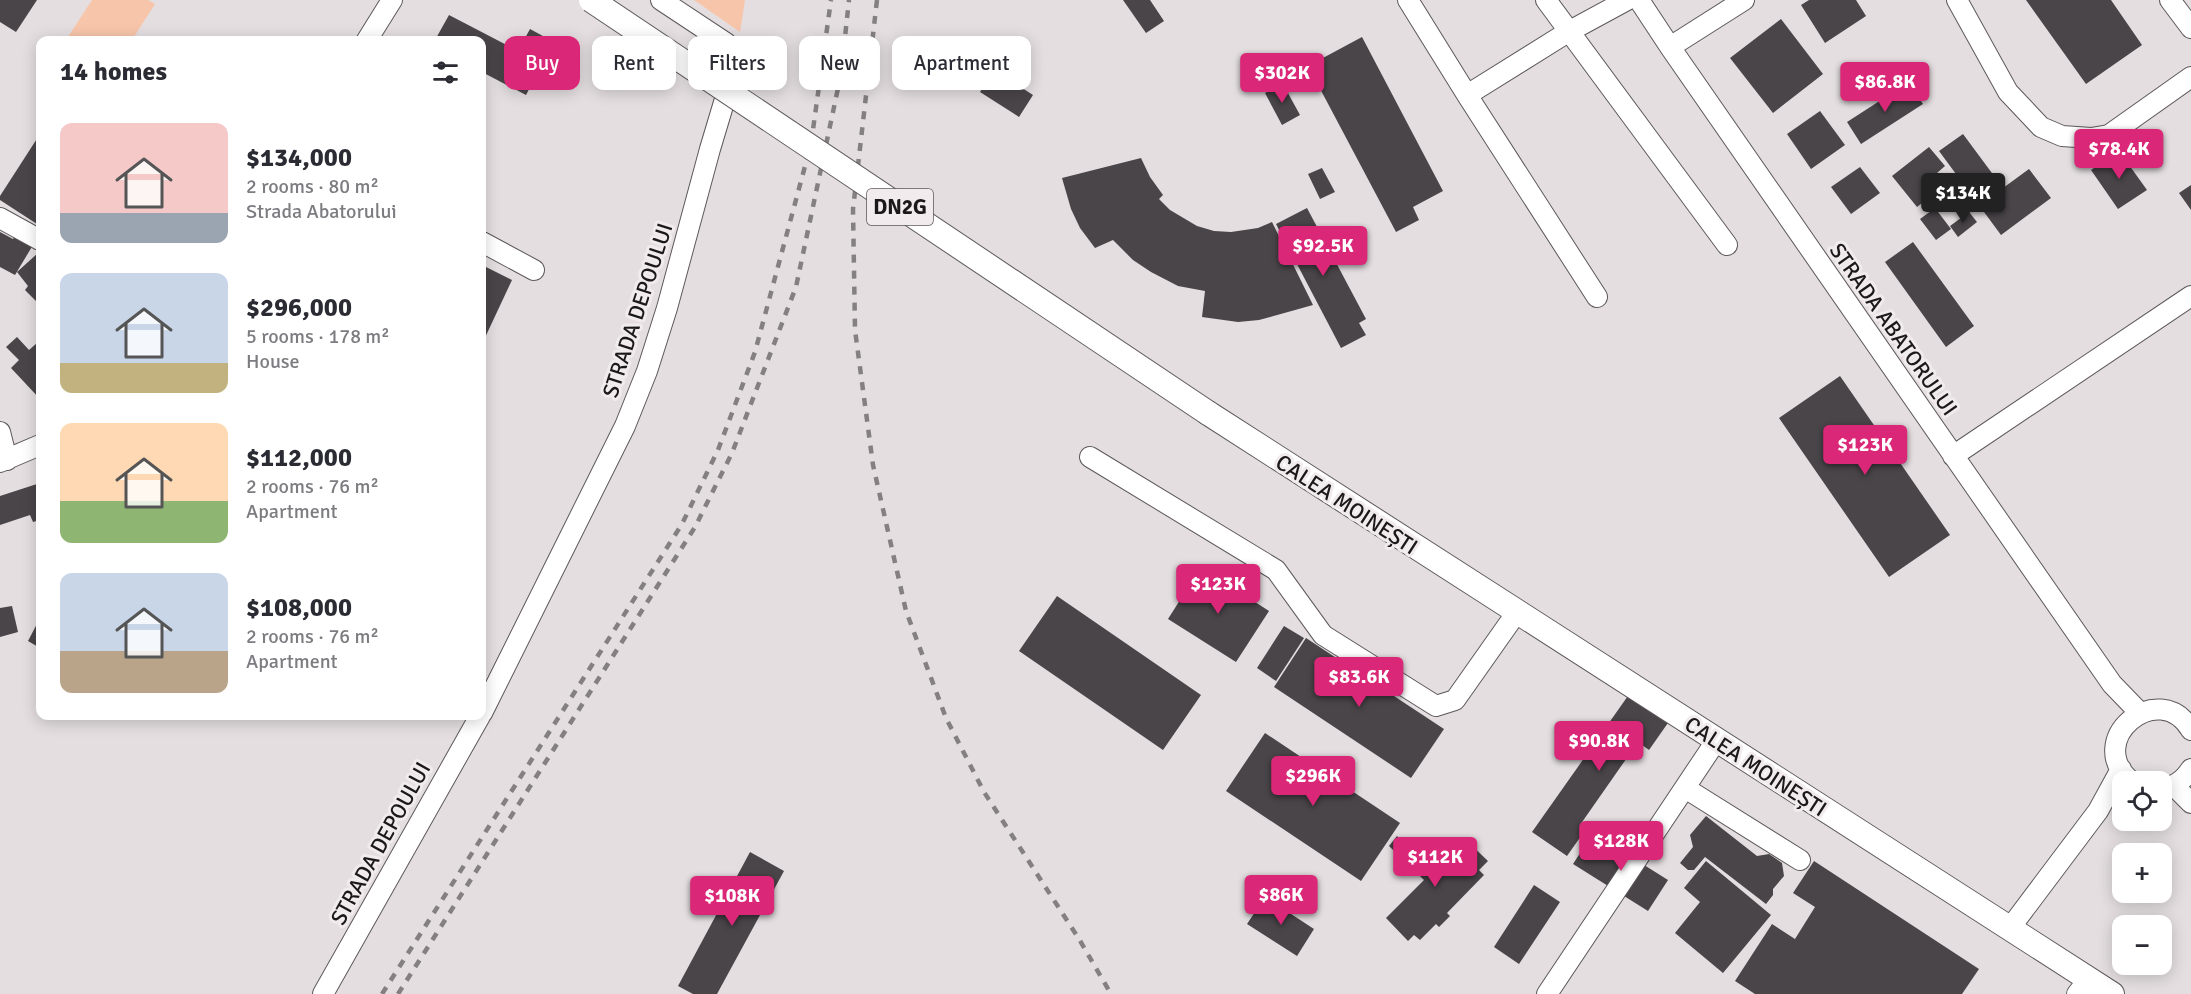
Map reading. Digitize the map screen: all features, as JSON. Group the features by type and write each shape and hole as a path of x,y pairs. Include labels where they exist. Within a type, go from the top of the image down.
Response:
{"main road":[{"name":"CALEA MOINEȘTI","path":"591,0 1208,413 2010,928 2083,986 2112,994"}],"street":[{"path":"370,36 392,0"},
{"name":"STRADA DEPOULUI","path":"486,704 625,426 648,371 734,69 733,58 726,43 661,0"},
{"path":"1408,0 1597,297"},
{"path":"1546,0 1727,245"},
{"path":"1467,95 1568,32 1627,0"},
{"name":"STRADA ABATORULUI","path":"1639,0 2112,684 2133,718"},
{"path":"1670,47 1744,0"},
{"path":"1957,0 2008,92 2041,127 2062,136 2091,138 2109,135 2191,77"},
{"path":"2170,0 2191,28"},
{"path":"0,218 36,238"},
{"path":"486,244 534,270"},
{"path":"1953,456 2191,296"},
{"path":"0,432 4,461 36,447"},
{"path":"1090,457 1276,570 1323,635 1436,706 1455,699 1516,612"},
{"path":"2125,771 2116,751 2117,741 2133,718 2152,710 2164,710 2182,719 2191,730"},
{"name":"STRADA DEPOULUI","path":"323,994 478,720"},
{"path":"1547,994 1716,741"},
{"path":"2172,785 2191,772"},
{"path":"1685,788 1800,860"},
{"path":"2172,791 2191,803"},
{"path":"2010,928 2112,794"},
{"path":"2098,811 2112,800"}],"shaded area":[{"path":"92,0 148,0 155,4 135,36 69,36"},
{"path":"694,0 745,0 740,32"}],"building":[{"path":"0,0 37,0 16,32 0,22"},
{"path":"1123,0 1150,0 1164,21 1146,33"},
{"path":"1809,0 1856,0 1866,16 1825,43 1801,5"},
{"path":"2026,0 2111,0 2142,45 2086,84"},
{"path":"449,15 504,44 504,84 486,74 486,36 437,36"},
{"path":"1781,19 1823,74 1773,113 1730,58"},
{"path":"530,29 543,36 526,36"},
{"path":"1362,37 1443,191 1413,207 1419,220 1396,232 1308,66"},
{"path":"1909,82 1923,104 1861,144 1847,122"},
{"path":"1283,84 1300,115 1282,125 1265,93"},
{"path":"516,90 529,90 526,95"},
{"path":"981,90 1025,90 1033,95 1019,117 980,92"},
{"path":"1820,111 1845,145 1811,169 1787,134"},
{"path":"1963,134 2003,188 2029,169 2051,198 2001,235 1939,151"},
{"path":"36,140 36,223 0,200 0,196"},
{"path":"1929,147 1945,166 1937,173 1946,184 1917,207 1892,176"},
{"path":"2119,151 2147,190 2118,209 2091,170"},
{"path":"1141,158 1150,177 1163,195 1159,199 1170,210 1197,226 1214,231 1231,232 1258,228 1272,222 1313,305 1259,320 1238,322 1202,317 1205,291 1178,286 1151,272 1133,260 1113,240 1095,248 1080,228 1071,209 1062,178"},
{"path":"1860,167 1880,193 1851,214 1831,187"},
{"path":"1322,168 1335,192 1320,199 1308,174"},
{"path":"2191,185 2191,210 2179,193"},
{"path":"1307,208 1366,319 1359,323 1366,335 1341,348 1276,224"},
{"path":"1935,208 1951,229 1936,240 1920,219"},
{"path":"1969,212 1977,222 1958,237 1950,226"},
{"path":"0,232 33,245 15,275 0,267"},
{"path":"1913,242 1974,326 1946,347 1885,262"},
{"path":"36,255 36,301 25,290 28,286 17,272"},
{"path":"486,267 512,280 486,335"},
{"path":"17,337 29,350 36,344 36,395 11,368 19,360 6,347"},
{"path":"1840,376 1950,535 1889,577 1779,418"},
{"path":"36,484 36,521 33,522 30,515 0,525 0,496"},
{"path":"1201,567 1269,611 1236,662 1168,619"},
{"path":"1057,596 1201,695 1163,750 1019,651"},
{"path":"12,606 18,632 0,637 0,608"},
{"path":"36,626 36,646 28,641"},
{"path":"1284,626 1304,638 1276,681 1257,668"},
{"path":"1306,638 1444,729 1411,778 1274,687"},
{"path":"1630,693 1670,720 1649,750 1638,742 1580,825 1586,829 1567,856 1532,832"},
{"path":"1265,733 1400,823 1361,881 1226,791"},
{"path":"1706,816 1757,856 1769,854 1782,863 1784,876 1773,889 1773,895 1766,904 1705,857 1694,870 1688,870 1680,863 1693,847 1690,835"},
{"path":"1593,833 1668,880 1648,911 1573,864"},
{"path":"1397,836 1434,870 1465,839 1488,861 1479,870 1484,875 1447,913 1450,916 1439,927 1436,924 1420,940 1414,935 1408,941 1386,918 1424,880 1389,846"},
{"path":"750,852 784,871 717,994 693,994 678,986"},
{"path":"1706,861 1771,915 1723,973 1675,933 1700,902 1684,888"},
{"path":"1814,861 1979,969 1962,994 1755,994 1735,981 1772,924 1795,939 1815,907 1793,893"},
{"path":"1534,885 1560,902 1519,964 1494,947"},
{"path":"1265,897 1314,929 1297,956 1247,924"}],"railway":[{"path":"382,994 682,524 718,450 755,352 811,144 831,0"},
{"path":"398,994 695,527 732,453 796,287 841,74 849,0"},
{"path":"877,0 853,209 855,330 873,465 906,611 946,718 984,792 1079,939 1111,994"}]}
